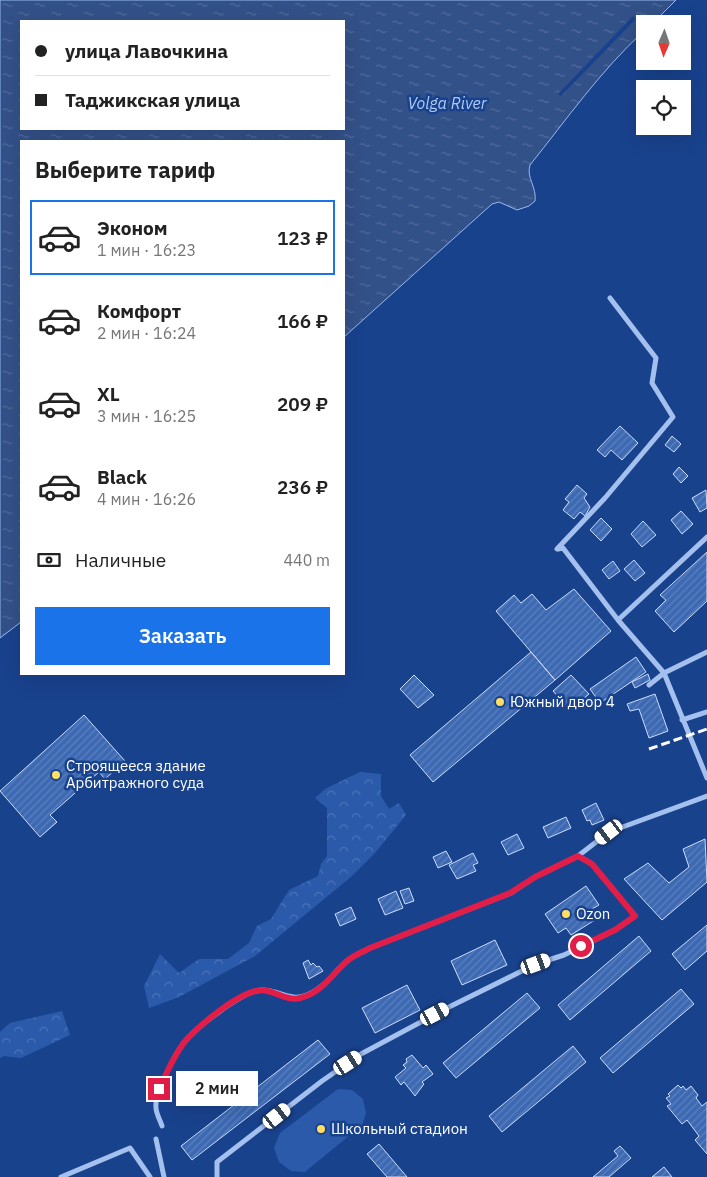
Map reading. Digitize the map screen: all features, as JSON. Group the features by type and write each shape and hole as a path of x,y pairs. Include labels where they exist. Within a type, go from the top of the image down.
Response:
{"street":[{"path":"610,298 656,358 652,382 673,417 606,498 557,549 563,548 618,620 664,674 707,778"},
{"path":"618,620 707,537"},
{"path":"649,685 664,674 707,652"},
{"path":"682,720 707,712"},
{"path":"162,1126 155,1107 159,1089 187,1039 237,999 257,991 264,991 299,999 315,992 328,982 350,959 370,948 510,893 535,877 578,856 609,832 707,796"},
{"path":"217,1177 217,1162 322,1081 362,1054 447,1008 536,964 564,955 615,930 635,916 592,864 578,856"},
{"path":"156,1139 164,1177"},
{"path":"61,1177 130,1148 150,1177"}],"green space":[{"path":"360,772 381,774 381,796 389,809 399,803 406,815 375,853 352,876 255,956 179,997 149,1008 144,986 160,954 179,973 199,959 228,959 249,943 257,926 271,919 289,890 318,876 321,864 327,856 327,808 315,798 325,789"},
{"path":"62,1011 70,1035 21,1058 4,1056 0,1058 0,1032 10,1023"},
{"name":"Школьный стадион","path":"338,1089 352,1090 363,1099 366,1113 362,1125 305,1172 291,1171 279,1162 274,1148 280,1133"}],"water":[{"name":"Volga River","path":"0,0 676,0 661,15 636,15 636,38 599,78 530,165 529,174 535,201 529,206 517,210 499,202 492,204 345,336 345,140 20,140 20,623 0,638"}],"pier":[{"path":"633,16 636,19 561,96 558,94"}],"building":[{"path":"620,426 638,443 622,460 611,450 605,457 597,450"},
{"path":"672,436 681,444 674,452 665,445"},
{"path":"679,467 688,476 681,483 673,474"},
{"path":"577,485 587,494 584,498 590,507 585,516 580,512 574,519 563,510 569,502 565,499"},
{"path":"706,490 707,508 700,512 692,498"},
{"path":"681,511 693,524 682,534 671,520"},
{"path":"601,518 612,529 601,541 590,530"},
{"path":"643,521 656,535 642,547 631,534"},
{"path":"707,552 707,601 674,632 655,611 666,600 660,595"},
{"path":"634,560 645,573 635,581 624,569"},
{"path":"613,561 620,571 609,579 602,570"},
{"path":"574,589 611,631 555,680 496,611 514,595 521,603 532,594 546,610"},
{"name":"Южный двор 4","path":"531,652 555,680 433,782 410,755"},
{"path":"636,657 646,672 600,703 590,689"},
{"path":"648,674 650,680 635,688 632,682"},
{"path":"414,675 434,695 418,708 400,689"},
{"path":"571,675 589,694 570,710 553,691"},
{"path":"655,694 668,731 649,738 639,709 630,711 627,704"},
{"name":"Строящееся здание Арбитражного суда","path":"84,715 125,761 105,779 99,772 50,815 57,822 40,837 0,791"},
{"path":"596,803 604,820 592,825 590,820 587,821 582,810"},
{"path":"566,817 571,828 548,838 543,827"},
{"path":"517,834 524,848 508,855 501,842"},
{"path":"705,839 707,882 662,920 624,879 648,863 669,883 689,867 683,849"},
{"path":"446,851 452,862 438,868 433,857"},
{"path":"473,853 478,863 473,865 476,871 457,879 449,865"},
{"path":"586,886 599,905 592,909 598,918 571,935 566,928 558,933 545,914"},
{"path":"409,888 414,901 405,904 400,891"},
{"path":"396,891 403,908 385,915 378,899"},
{"path":"351,907 356,919 340,926 335,914"},
{"path":"707,925 707,951 685,970 672,954"},
{"path":"639,936 651,951 570,1020 558,1005"},
{"path":"495,940 507,965 462,985 451,961"},
{"path":"308,960 311,965 313,963 317,967 319,966 323,971 309,979 303,963"},
{"path":"407,985 420,1010 375,1033 362,1008"},
{"path":"681,989 694,1004 613,1073 600,1058"},
{"path":"527,993 540,1008 456,1078 443,1063"},
{"path":"318,1040 330,1054 192,1160 181,1146"},
{"path":"573,1046 586,1062 502,1132 489,1116"},
{"path":"412,1055 423,1068 426,1065 433,1074 422,1082 424,1084 415,1096 404,1082 401,1085 395,1077 406,1068 403,1065 407,1062 406,1059"},
{"path":"678,1085 681,1088 683,1086 686,1090 691,1086 698,1095 696,1098 702,1106 707,1102 707,1154 695,1140 699,1136 687,1120 682,1124 667,1106 671,1104 666,1098 670,1096 668,1094"},
{"path":"379,1144 407,1177 387,1177 367,1154"},
{"path":"620,1146 631,1158 609,1177 593,1177 618,1156 614,1151"},
{"path":"664,1167 672,1177 652,1177"}],"railway":[{"path":"649,749 707,729"}],"place":[{"name":"Южный двор 4","path":"500,702"},
{"name":"Строящееся здание Арбитражного суда","path":"56,775"},
{"name":"Ozon","path":"566,914"},
{"name":"Школьный стадион","path":"321,1129"}],"route":[{"path":"159,1089 187,1039 237,999 257,991 272,991 299,999 315,992 328,982 339,968 350,959 370,948 510,893 535,877 578,856 592,864 635,916 615,930 581,946"}]}
